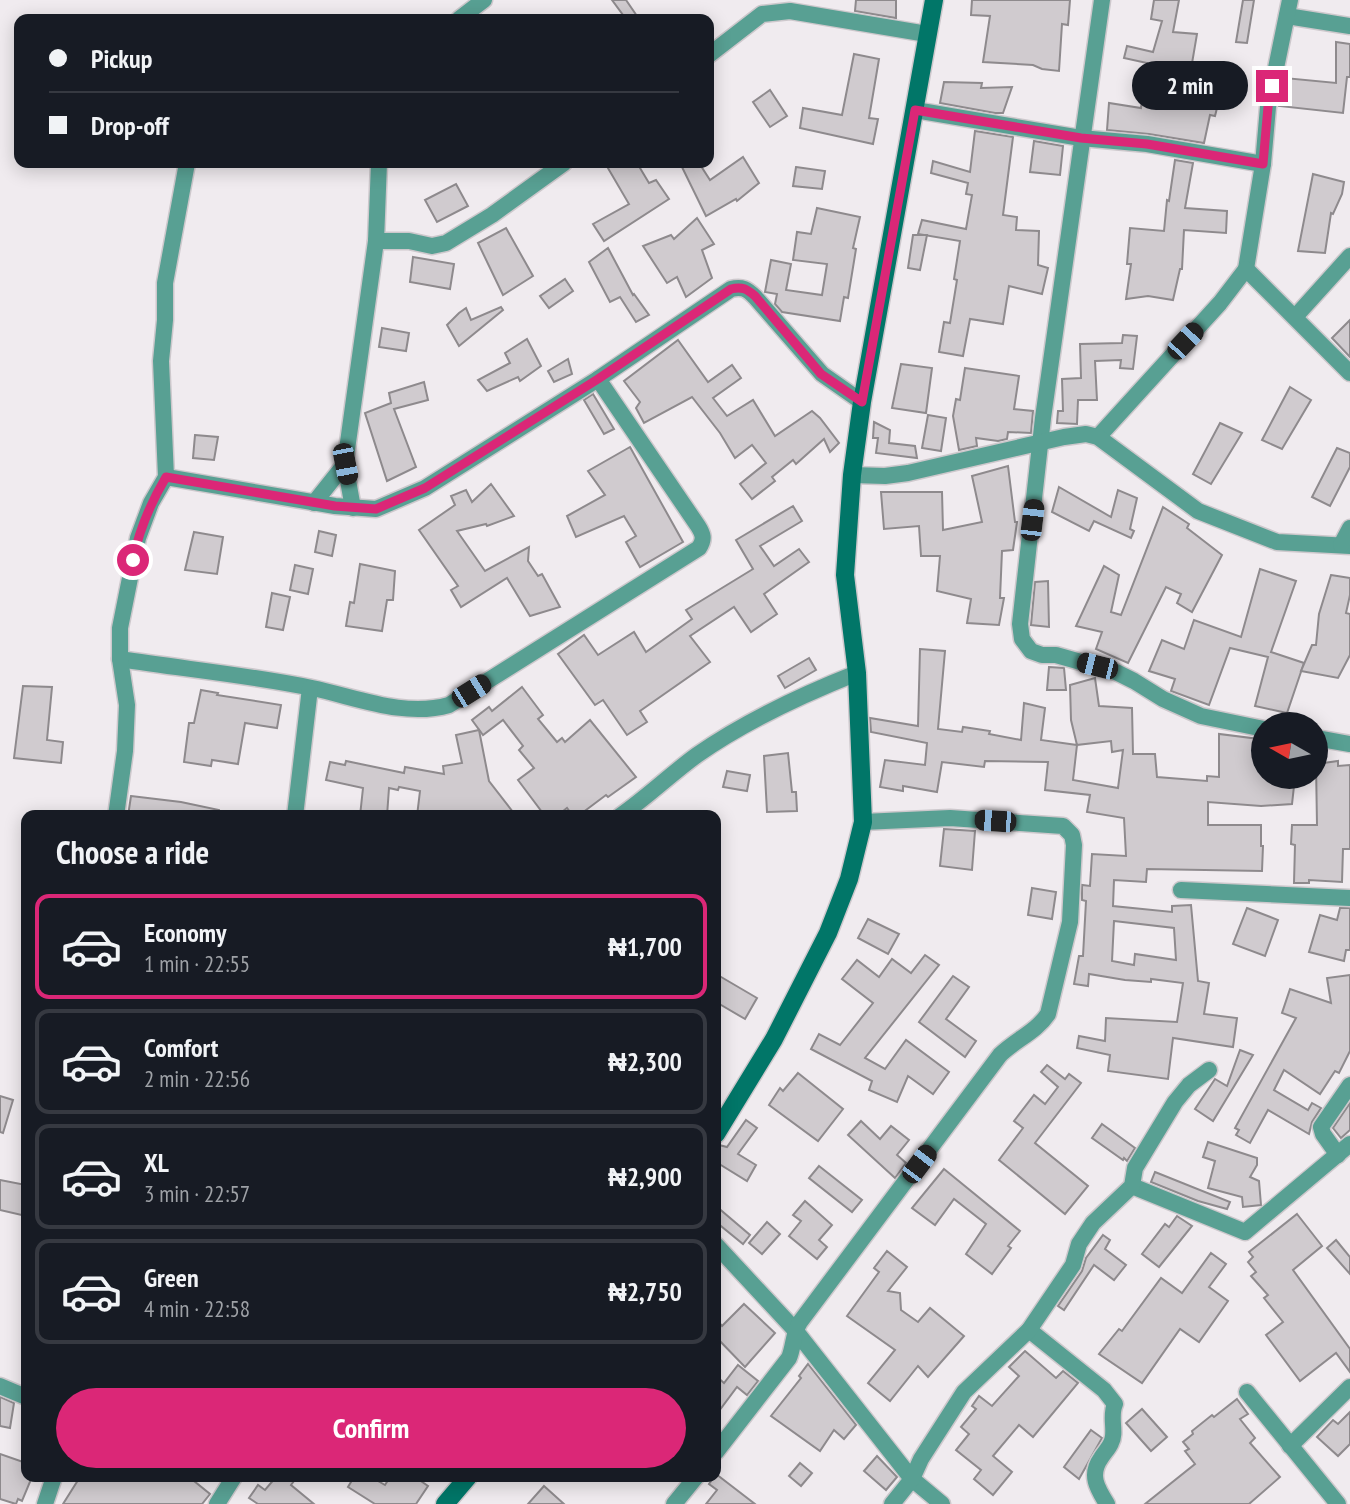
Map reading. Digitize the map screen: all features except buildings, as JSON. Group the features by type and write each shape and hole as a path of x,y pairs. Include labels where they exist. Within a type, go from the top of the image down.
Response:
{"street":[{"path":"466,14 484,0"},
{"path":"723,1107 774,1039 828,933 849,879 863,822 857,673 845,575 852,475 862,402 934,0"},
{"path":"1102,0 1043,418 1020,625 1021,639 1031,651 1116,672 1163,699 1201,716 1251,726"},
{"path":"1098,437 1220,303 1246,269 1263,164 1268,107 1289,8 1350,26"},
{"path":"714,51 762,14 773,11 790,11 927,34"},
{"path":"915,110 1081,138 1147,144 1263,164"},
{"path":"117,810 125,751 127,705 120,659 120,628 138,538 150,503 166,477 161,361 165,283 186,168"},
{"path":"354,508 345,464 376,241 379,168"},
{"path":"376,241 432,246 446,243 492,215 557,168"},
{"path":"1295,317 1350,256"},
{"path":"1246,269 1350,373"},
{"path":"166,477 314,503 376,509 425,488 598,379 731,289 739,287 755,296 821,374 862,402"},
{"path":"120,659 310,688 395,708 433,710 449,705 699,548 703,542 704,535 598,379"},
{"path":"852,475 885,476 908,473 1086,434 1098,437 1198,511 1277,542 1345,545 1350,528"},
{"path":"314,503 345,464"},
{"path":"629,810 697,755 807,692 857,673"},
{"path":"296,810 310,688"},
{"path":"1328,740 1350,744"},
{"path":"721,1446 789,1358 795,1345 795,1330 1000,1055 1042,1023 1048,1014 1070,922 1074,845 1072,835 1063,826 950,818 863,822"},
{"path":"1181,890 1350,898"},
{"path":"892,1504 912,1479 921,1459 964,1392 1029,1330 1073,1265 1079,1244 1093,1223 1132,1186 1135,1168 1175,1102 1189,1085 1209,1070"},
{"path":"1132,1186 1245,1233 1344,1149 1323,1134 1321,1127 1350,1085"},
{"path":"721,1250 795,1330 912,1479 942,1504"},
{"path":"1029,1330 1104,1390 1115,1404 1112,1410 1113,1442 1096,1466 1094,1474 1107,1504"},
{"path":"0,1386 21,1395"},
{"path":"1290,1446 1350,1387"},
{"path":"1247,1392 1338,1504"},
{"path":"45,1504 52,1482"},
{"path":"217,1504 231,1482"},
{"path":"445,1504 464,1482"},
{"path":"674,1504 692,1482"}],"route":[{"path":"133,560 150,503 166,477 335,506 376,509 425,488 598,379 731,289 739,287 755,296 821,374 862,402 915,110 1081,138 1147,144 1263,164 1272,86"}]}
